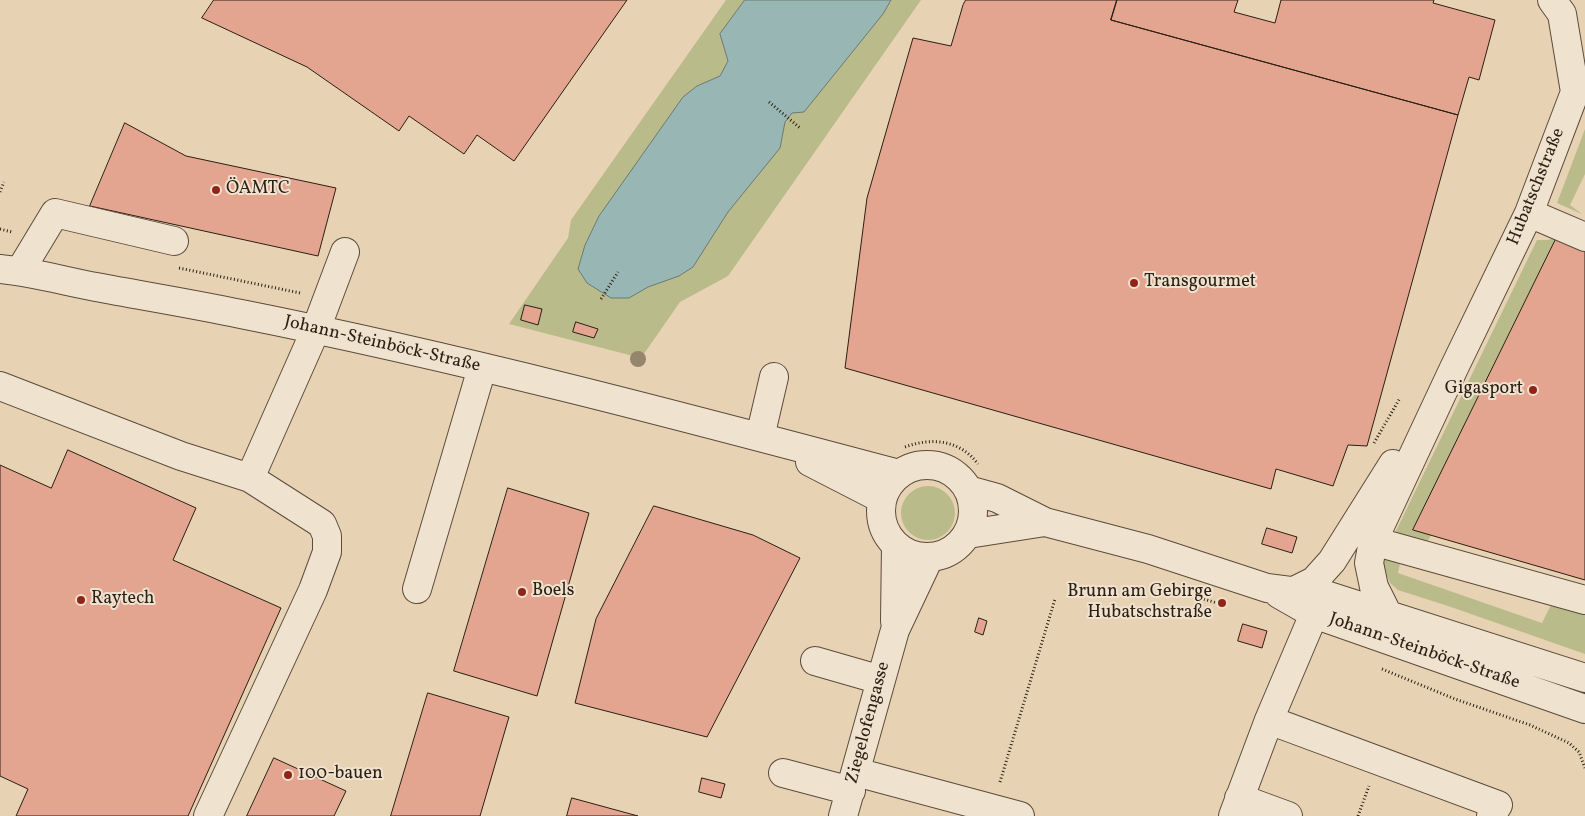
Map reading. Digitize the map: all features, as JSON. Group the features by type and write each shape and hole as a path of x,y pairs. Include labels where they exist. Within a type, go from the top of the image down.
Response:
{"street":[{"name":"Hubatschstraße","path":"1388,615 1374,587 1369,563 1373,541 1529,213 1580,89 1562,14 1552,0"},
{"path":"10,270 55,213 174,254"},
{"path":"1529,213 1585,237"},
{"path":"250,478 316,329 345,252"},
{"name":"Johann-Steinböck-Straße","path":"10,270 316,329 617,400 899,474"},
{"path":"417,589 482,368"},
{"name":"Hubatschstraße","path":"1294,591 1314,581 1332,561 1454,368"},
{"path":"760,437 774,377"},
{"path":"0,386 181,456 250,478 322,524 327,536 327,552 313,590 208,816"},
{"name":"Johann-Steinböck-Straße","path":"760,437 882,499"},
{"path":"929,464 945,468 959,477 968,490 973,504 973,519 968,534 958,546 944,554 929,558 911,555 896,545 886,532 881,516 882,499 888,486 899,474 913,467 929,464"},
{"name":"Johann-Steinböck-Straße","path":"968,490 997,498 1045,522 1148,549 1267,588 1314,614 1585,709"},
{"name":"Johann-Steinböck-Straße","path":"968,534 1045,522"},
{"path":"1373,541 1585,600"},
{"name":"Ziegelofengasse","path":"895,630 896,545"},
{"name":"Ziegelofengasse","path":"850,793 895,630 929,558"},
{"name":"Johann-Steinböck-Straße","path":"1267,588 1329,596 1585,678"},
{"path":"1288,816 1236,807 1269,720 1314,614"},
{"path":"815,661 881,680"},
{"path":"1269,720 1500,812"},
{"path":"783,773 850,793 992,808 1020,816"}],"path":[{"path":"769,102 800,128"},
{"path":"0,192 4,182"},
{"path":"174,254 300,293"},
{"path":"601,299 618,272"},
{"path":"992,808 1055,599"},
{"path":"1376,666 1455,699 1530,725 1569,743 1579,752 1585,768"}],"green space":[{"path":"726,0 921,0 728,276 680,302 641,358 509,324 568,238 571,220"},
{"path":"1585,129 1585,174 1570,205 1582,214 1557,203"},
{"path":"1557,237 1414,529 1431,535 1428,541 1394,535 1537,240 1548,240"},
{"path":"928,486 938,488 947,494 953,503 955,513 953,523 947,532 938,538 928,540 918,538 909,532 903,523 901,513 903,503 909,494 918,488"},
{"path":"1387,550 1402,554 1398,573 1542,623 1551,605 1585,614 1585,654 1398,590 1390,583 1385,571 1378,568"}],"water":[{"path":"745,0 891,0 883,14 804,112 792,113 785,122 780,148 728,212 693,267 679,276 648,287 629,298 611,298 587,283 578,269 585,245 599,216 683,97 697,86 720,76 728,61 720,34"}],"building":[{"path":"214,0 627,0 514,161 477,135 464,154 409,116 399,131 307,67 202,18"},
{"name":"Transgourmet","path":"966,0 1117,0 1111,20 1458,115 1367,446 1348,445 1333,486 1276,469 1271,489 845,368 867,198 913,38 951,46"},
{"path":"1117,0 1238,0 1234,12 1275,23 1281,0 1434,0 1433,3 1495,20 1479,80 1469,77 1458,115 1111,20"},
{"name":"ÖAMTC","path":"125,123 186,156 336,188 318,256 90,206"},
{"name":"Gigasport","path":"1557,237 1585,250 1585,580 1413,530"},
{"path":"525,305 542,309 538,325 521,320"},
{"path":"576,322 598,329 594,338 573,332"},
{"path":"68,450 196,508 173,560 281,608 188,816 16,816 28,789 0,776 0,465 51,488"},
{"name":"Boels","path":"508,488 589,513 537,696 454,671"},
{"path":"654,506 753,535 800,558 707,737 575,703 596,619"},
{"path":"1267,528 1297,537 1292,553 1262,544"},
{"path":"979,618 987,621 983,635 975,632"},
{"path":"1243,624 1267,631 1262,648 1238,641"},
{"path":"428,693 509,717 480,816 391,816"},
{"name":"100-bauen","path":"274,758 346,791 334,816 247,816"},
{"path":"702,778 725,784 721,798 699,792"},
{"path":"572,798 638,816 567,816"}],"place":[{"name":"ÖAMTC","path":"216,190"},
{"name":"Transgourmet","path":"1134,283"},
{"name":"Gigasport","path":"1533,390"},
{"name":"Boels","path":"522,592"},
{"name":"Raytech","path":"81,600"},
{"name":"Brunn am Gebirge Hubatschstraße","path":"1222,603"},
{"name":"100-bauen","path":"288,775"}]}
